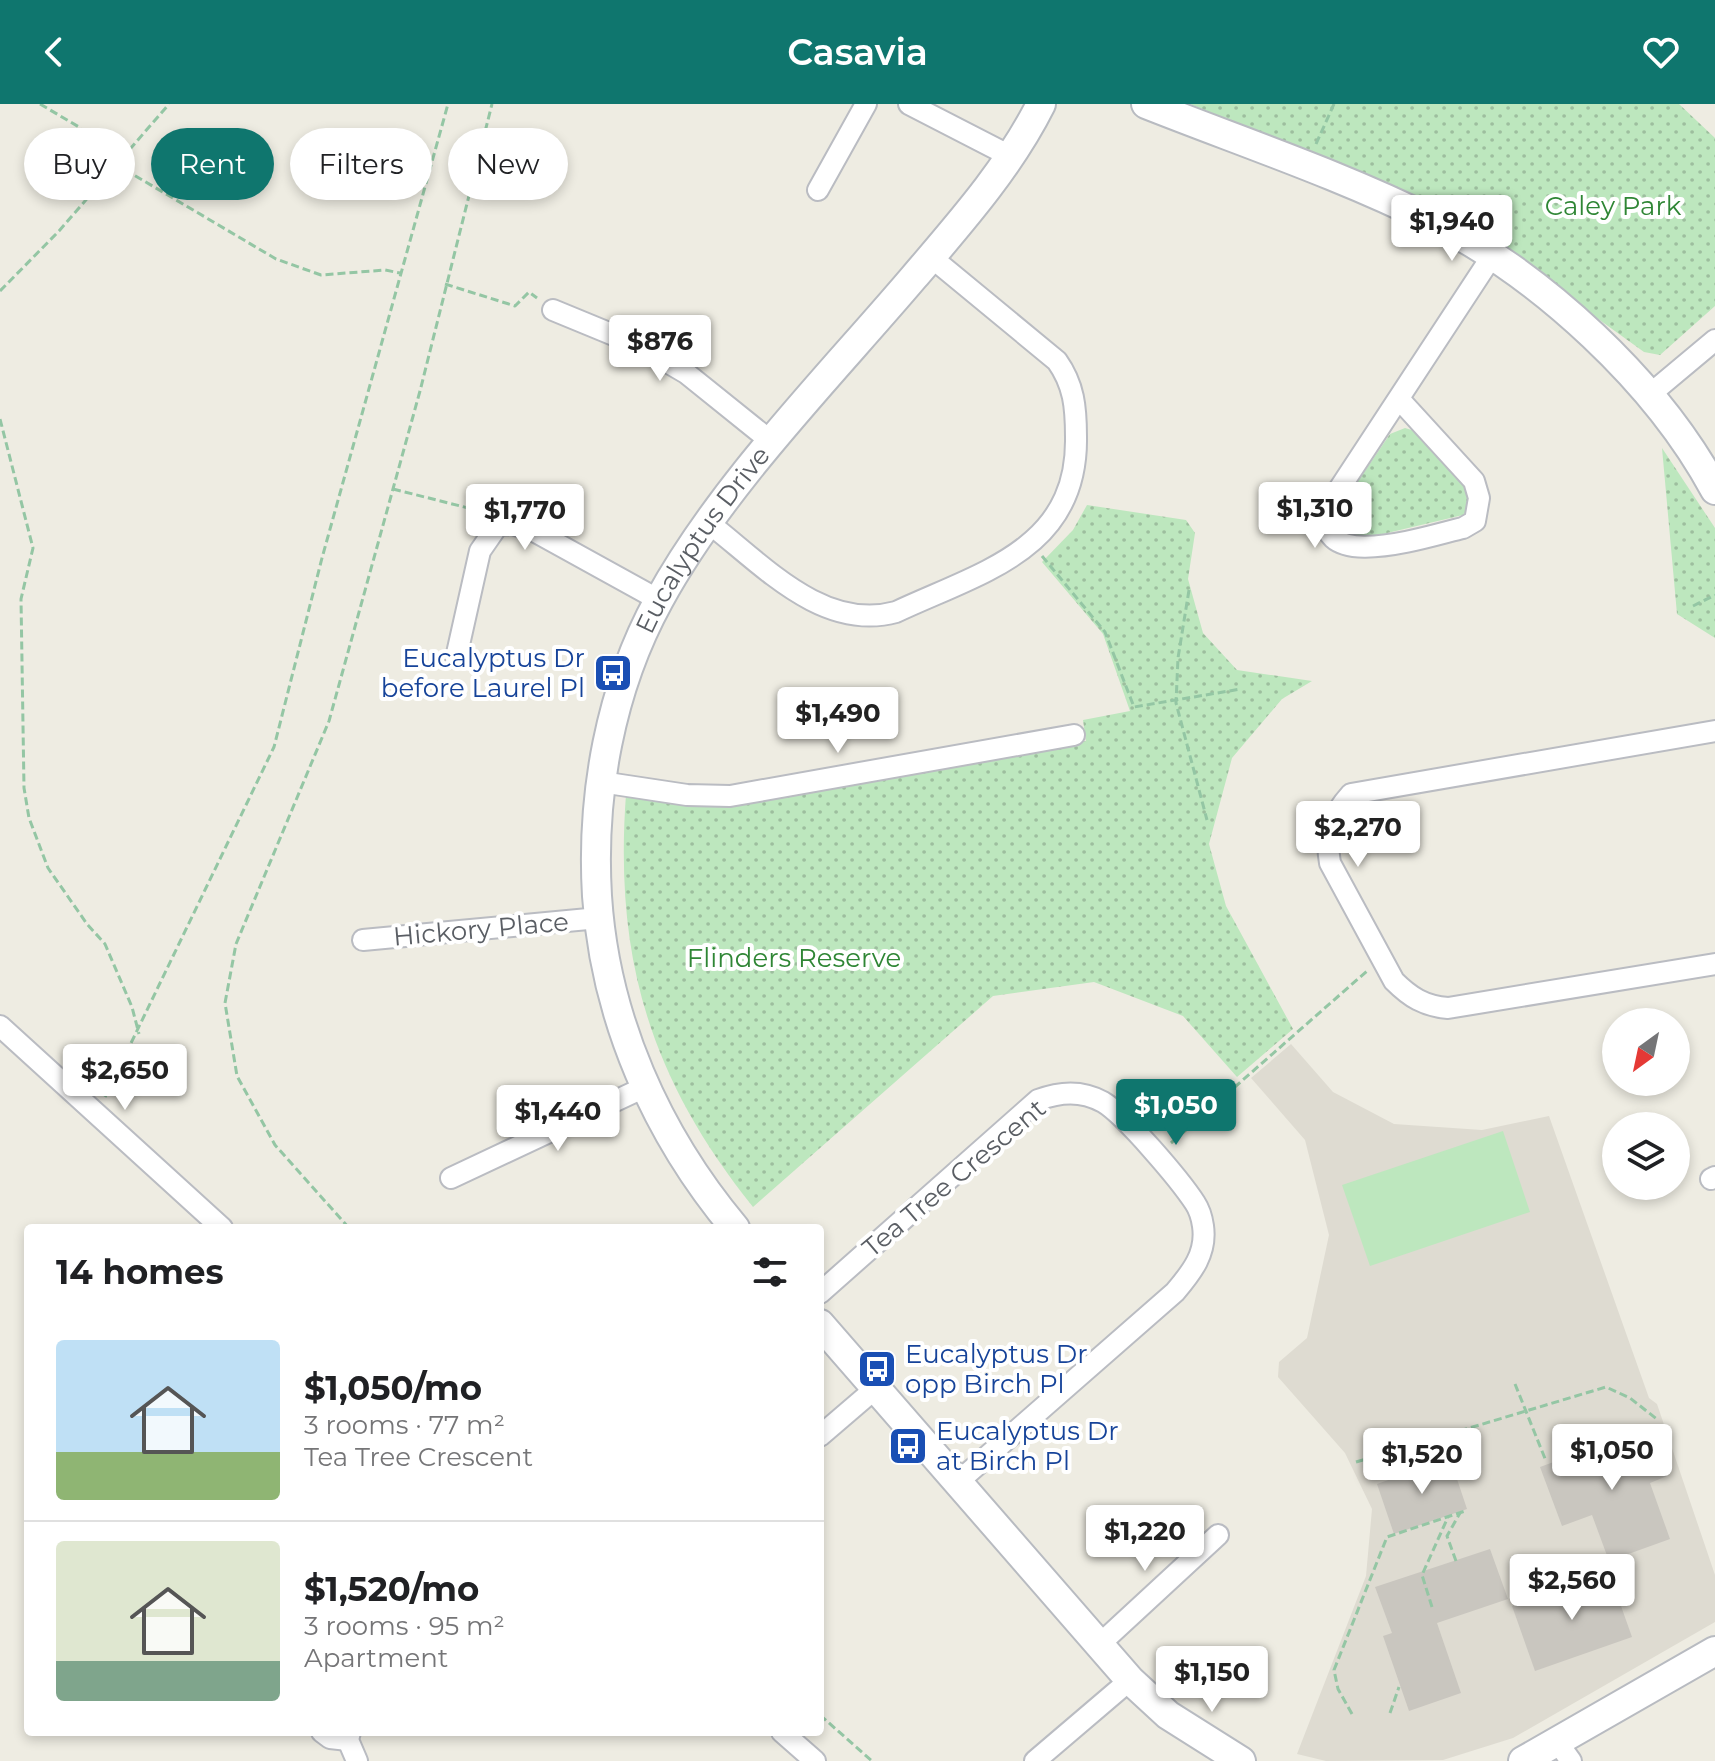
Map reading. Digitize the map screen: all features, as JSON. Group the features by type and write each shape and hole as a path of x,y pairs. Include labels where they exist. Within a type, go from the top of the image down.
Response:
{"street":[{"path":"818,190 866,104"},
{"path":"909,104 1010,156"},
{"name":"Eucalyptus Drive","path":"732,1224 678,1150 645,1087 615,1000 599,918 595,858 601,782 618,703 641,637 659,600 710,524 773,443 931,257 1010,156 1041,104"},
{"path":"1146,104 1367,190 1435,222 1492,256 1585,328 1648,396 1715,490"},
{"path":"1399,399 1474,481 1479,498 1475,521 1463,528 1366,548 1347,547 1331,535 1326,516 1328,506 1492,256"},
{"path":"710,524 805,596 838,613 856,617 896,612 1030,546 1054,522 1068,496 1073,476 1076,422 1070,379 1057,361 931,257"},
{"path":"553,310 638,345 686,373 773,443"},
{"path":"1648,396 1715,340"},
{"path":"456,658 480,551 498,525 513,524 534,531 659,600"},
{"path":"1715,731 1351,794 1329,825 1326,843 1330,863 1394,981 1408,995 1430,1006 1448,1008 1715,964"},
{"path":"601,782 687,795 730,796 1074,735"},
{"name":"Hickory Place","path":"363,940 599,918"},
{"path":"0,1026 218,1224"},
{"path":"451,1178 645,1087"},
{"name":"Tea Tree Crescent","path":"824,1289 1038,1100 1059,1092 1082,1094 1105,1103 1197,1205 1203,1227 1202,1252 1192,1272 1175,1292 959,1481"},
{"path":"824,1329 1101,1643 1130,1680 1168,1715 1241,1761"},
{"path":"824,1433 876,1388"},
{"path":"1101,1643 1218,1535"},
{"path":"1523,1761 1564,1752 1715,1651"},
{"path":"1035,1761 1130,1680"},
{"path":"327,1736 349,1736 357,1761"},
{"path":"787,1736 815,1761"}],"path":[{"path":"40,104 80,128"},
{"path":"135,144 169,104"},
{"path":"96,1115 139,1034 274,747 448,104"},
{"path":"345,1224 275,1145 237,1076 225,1003 236,944 329,721 393,489 492,104"},
{"path":"1315,147 1334,104"},
{"path":"135,176 276,259 321,275 385,270 400,273"},
{"path":"0,291 84,200"},
{"path":"445,284 515,306 529,292 553,310"},
{"path":"0,419 33,548 21,599 24,788 29,818 48,868 105,944 132,1007 139,1034"},
{"path":"393,489 488,512 498,525"},
{"path":"1030,546 1105,632 1134,707 1176,703 1241,689"},
{"path":"1189,590 1178,658 1176,703 1207,820"},
{"path":"1693,606 1715,595"},
{"path":"1155,1157 1382,958"},
{"path":"1515,1384 1546,1461"},
{"path":"1356,1462 1606,1387 1630,1398 1658,1420"},
{"path":"1352,1714 1338,1689 1334,1670 1387,1537 1462,1512 1447,1536 1456,1561"},
{"path":"1432,1607 1422,1575 1448,1517"},
{"path":"1390,1713 1399,1687"},
{"path":"824,1719 872,1761"}],"shaded area":[{"path":"1291,1044 1333,1092 1394,1124 1482,1130 1549,1116 1649,1398 1657,1404 1715,1575 1715,1622 1513,1738 1443,1760 1326,1761 1297,1754 1366,1576 1372,1509 1345,1453 1278,1377 1279,1362 1307,1338 1329,1235 1305,1140 1251,1078"}],"green space":[{"name":"Caley Park","path":"1190,104 1679,104 1715,138 1715,306 1660,355 1644,352 1522,264 1281,141"},
{"path":"1405,428 1415,431 1468,490 1470,506 1463,515 1362,539 1345,535 1337,518 1339,509 1390,434"},
{"path":"1662,448 1715,528 1715,638 1677,614"},
{"name":"Flinders Reserve","path":"1087,505 1186,520 1195,533 1188,579 1203,633 1237,670 1312,681 1282,699 1232,758 1209,844 1226,906 1293,1029 1237,1077 1183,1016 1094,982 993,996 753,1207 717,1159 688,1111 664,1063 646,1014 626,910 626,794 727,805 1086,741 1083,720 1130,711 1103,634 1042,562 1073,530"},
{"path":"1503,1131 1530,1212 1370,1266 1342,1185"}],"building":[{"path":"1649,1427 1667,1476 1650,1483 1670,1539 1609,1561 1592,1515 1562,1526 1540,1467"},
{"path":"1450,1458 1467,1509 1394,1534 1377,1484"},
{"path":"1490,1549 1508,1599 1437,1623 1461,1693 1409,1711 1383,1636 1392,1633 1375,1587"},
{"path":"1609,1572 1632,1637 1535,1671 1512,1606"}],"place":[{"name":"Eucalyptus Dr before Laurel Pl","path":"613,673"},
{"name":"Eucalyptus Dr opp Birch Pl","path":"877,1369"},
{"name":"Eucalyptus Dr at Birch Pl","path":"908,1446"}]}
